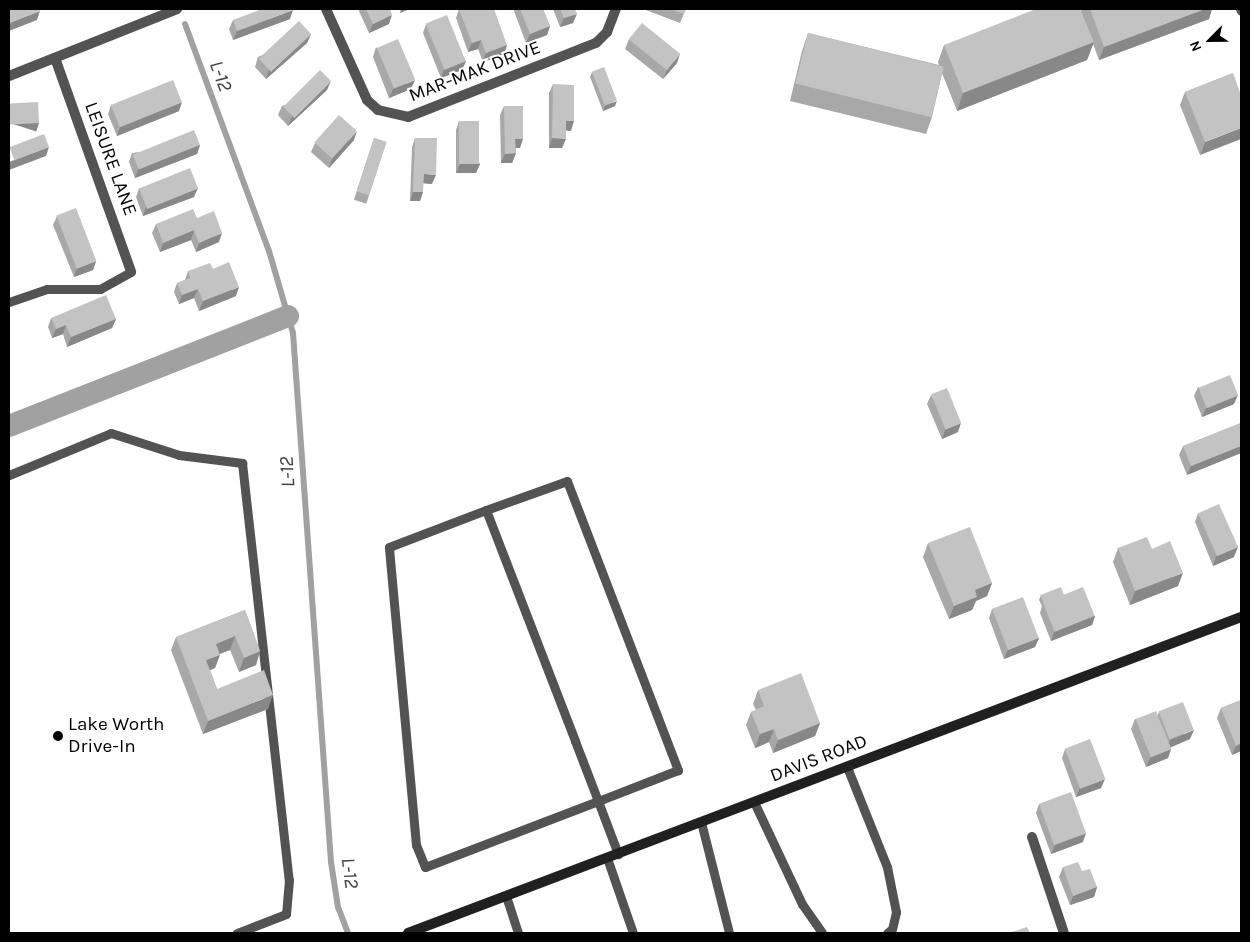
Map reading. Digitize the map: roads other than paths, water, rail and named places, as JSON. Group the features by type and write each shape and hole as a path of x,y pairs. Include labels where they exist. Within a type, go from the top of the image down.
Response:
{"street":[{"path":"9,76 176,9"},
{"name":"MAR-MAK DRIVE","path":"326,9 366,100 378,110 408,116 596,43 607,32 616,9"},
{"name":"LEISURE LANE","path":"55,58 131,272"},
{"name":"DAVIS ROAD","path":"408,933 1241,617"},
{"path":"1032,837 1064,933"}],"lane":[{"path":"9,302 47,289 100,289 131,272"},
{"path":"9,475 111,433 179,455 242,463 289,880 286,914 237,933"},
{"path":"567,481 678,770 598,801 425,867 416,845 389,547 567,481"},
{"path":"486,510 618,854"},
{"path":"847,767 887,867 896,912 892,929 886,933"},
{"path":"754,802 802,904 822,933"},
{"path":"701,822 729,933"},
{"path":"607,858 633,933"},
{"path":"506,896 518,933"}],"waterway":[{"name":"L-12","path":"185,24 269,251 293,333 331,862 338,907 348,933"},
{"path":"9,426 288,316"}],"place":[{"name":"Lake Worth Drive-In","path":"58,736"}]}
